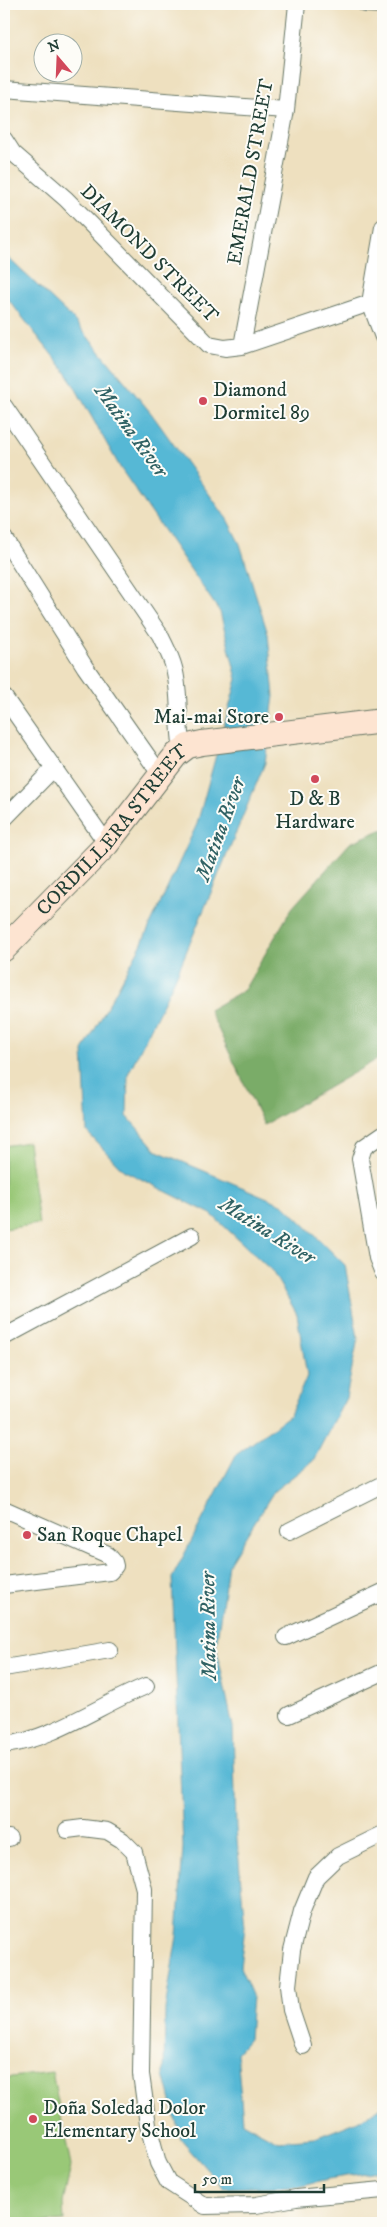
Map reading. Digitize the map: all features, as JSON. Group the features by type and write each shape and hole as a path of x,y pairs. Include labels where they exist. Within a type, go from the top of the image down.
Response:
{"street":[{"name":"EMERALD STREET","path":"242,346 286,110 297,4"},
{"path":"365,4 383,5"},
{"path":"4,89 286,110"},
{"name":"DIAMOND STREET","path":"4,139 13,152 66,199 209,345 225,348 242,346 370,303"},
{"path":"383,227 370,303 383,337"},
{"path":"4,406 160,635 168,651 176,676 178,727 192,747"},
{"path":"4,538 85,667 160,774"},
{"path":"5,701 107,844"},
{"name":"CORDILLERA STREET","path":"4,949 107,844 160,774 192,747 383,721"},
{"path":"4,819 53,768"},
{"path":"383,1134 364,1147 360,1159 377,1258 383,1272"},
{"path":"4,1337 192,1236"},
{"path":"289,1531 383,1484"},
{"path":"4,1508 108,1555 115,1566 110,1572 4,1585"},
{"path":"286,1637 383,1592"},
{"path":"4,1668 110,1650"},
{"path":"289,1715 383,1672"},
{"path":"4,1745 15,1744 46,1733 112,1700 146,1686"},
{"path":"67,1830 82,1828 107,1831 122,1840 134,1852 144,1890 142,2074 148,2125 158,2162 168,2182 205,2206 256,2205 296,2198 383,2190"},
{"path":"303,2046 291,2010 288,1986 292,1950 302,1911 316,1877 338,1856 383,1834"}],"green space":[{"path":"383,829 383,1056 264,1125 209,1010 244,990 292,908 350,843"},
{"path":"28,1142 39,1224 4,1229 4,1146"},
{"name":"Doña Soledad Dolor Elementary School","path":"52,2072 71,2166 63,2203 64,2221 4,2223 4,2078"}],"water":[{"name":"Matina River","path":"4,254 73,319 151,413 227,519 240,544 268,634 274,696 265,763 175,979 128,1074 127,1116 157,1151 284,1205 345,1265 358,1338 346,1398 313,1461 274,1491 228,1565 216,1646 233,1727 236,1828 245,1927 240,1967 252,1995 249,2039 237,2053 243,2122 278,2141 315,2138 356,2122 383,2106 383,2170 297,2186 223,2188 181,2140 164,2074 165,2009 177,1936 183,1847 172,1578 236,1455 290,1415 307,1376 297,1314 272,1271 211,1214 123,1170 87,1132 83,1051 140,947 197,824 237,679 220,612 121,469 68,375 4,294"}],"place":[{"name":"Diamond Dormitel 89","path":"203,401"},
{"name":"Mai-mai Store","path":"279,717"},
{"name":"D & B Hardware","path":"315,779"},
{"name":"San Roque Chapel","path":"27,1535"},
{"name":"Doña Soledad Dolor Elementary School","path":"33,2119"}]}
